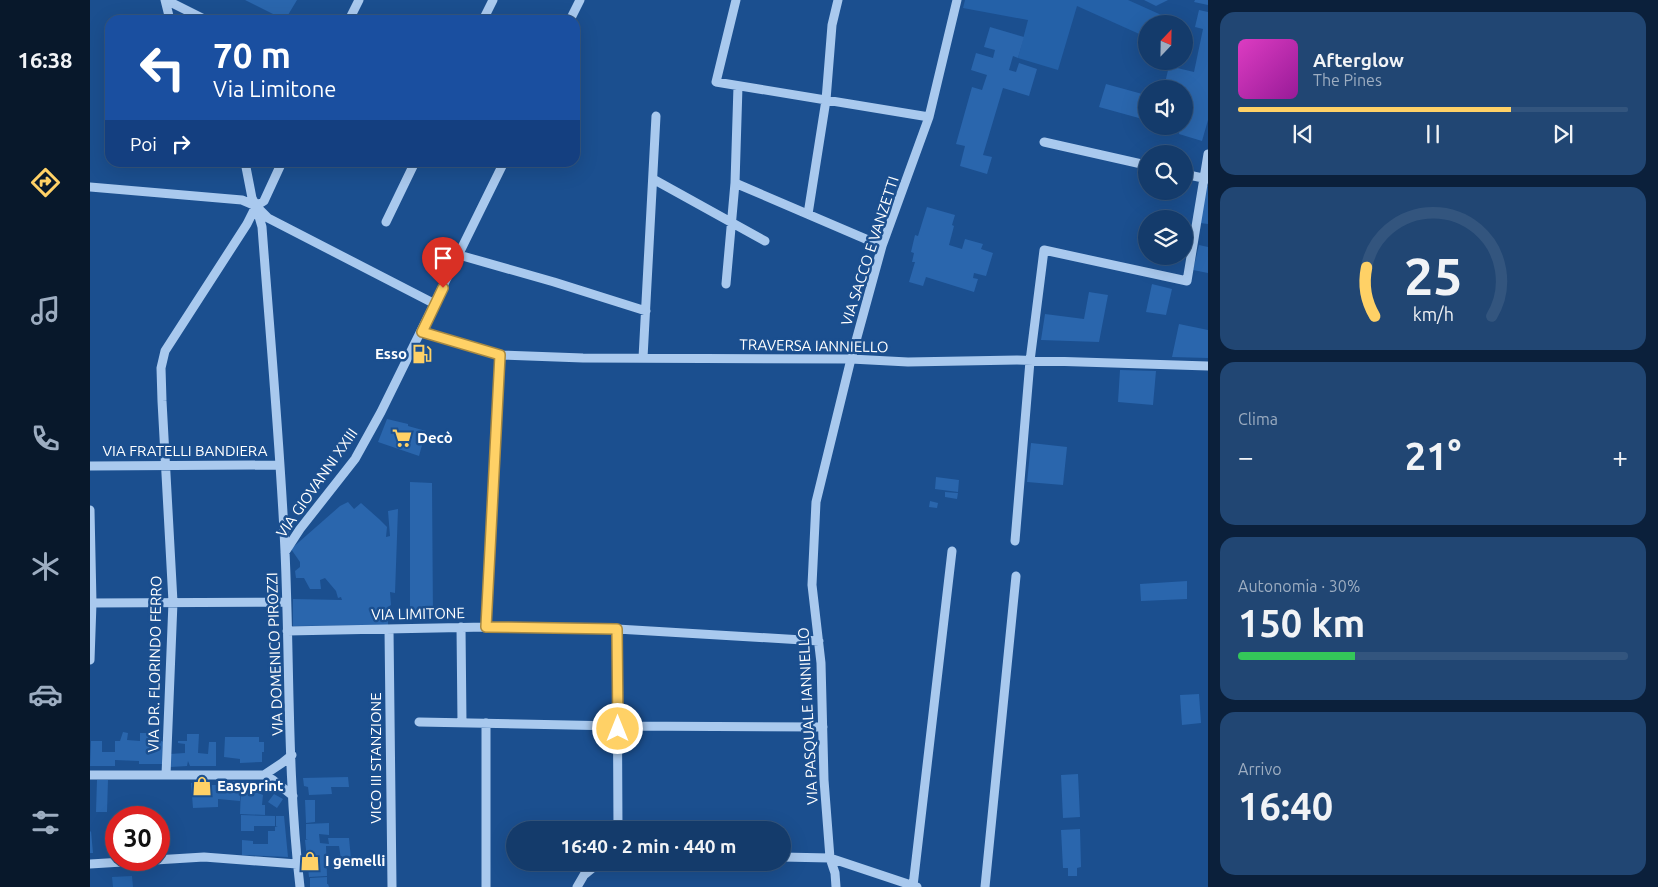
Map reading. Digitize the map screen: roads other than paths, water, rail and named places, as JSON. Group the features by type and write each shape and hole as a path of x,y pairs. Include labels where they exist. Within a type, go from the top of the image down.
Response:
{"street":[{"path":"166,0 169,15"},
{"path":"166,0 196,15"},
{"path":"352,15 359,0"},
{"path":"486,15 493,0"},
{"path":"572,15 580,0"},
{"path":"736,0 716,82 929,117"},
{"path":"808,214 826,100 832,25 838,0"},
{"name":"VIA SACCO E VANZETTI","path":"814,543 816,502 851,359 882,246 929,117 956,0"},
{"path":"726,284 735,183 738,86"},
{"path":"643,358 656,116"},
{"path":"1044,142 1138,163"},
{"path":"1015,541 1030,361 1044,250 1186,281 1206,179 1208,154"},
{"name":"VIA DOMENICO PIROZZI","path":"246,167 252,198 262,227 285,552 292,755"},
{"name":"VIA DR. FLORINDO FERRO","path":"166,775 173,602 164,464 161,368 165,351 247,224 256,206 264,201 280,167"},
{"path":"386,222 413,167"},
{"name":"VIA GIOVANNI XXIII","path":"285,552 300,529 355,459 382,412 459,255 499,167"},
{"path":"1193,176 1206,179"},
{"path":"653,179 765,241"},
{"path":"735,183 882,246"},
{"path":"90,187 242,200 256,206 268,218 435,304"},
{"path":"459,255 646,311"},
{"name":"TRAVERSA IANNIELLO","path":"422,332 500,355 582,358 851,359 908,362 1030,361 1208,366"},
{"path":"486,627 500,355"},
{"name":"VIA FRATELLI BANDIERA","path":"90,466 279,464"},
{"path":"90,510 90,660"},
{"name":"VIA PASQUALE IANNIELLO","path":"814,543 812,585 821,663 830,858 835,873 836,887"},
{"path":"791,856 830,858 915,886 952,551"},
{"path":"985,887 1016,576"},
{"path":"91,603 286,602"},
{"path":"461,627 462,723"},
{"name":"VIA LIMITONE","path":"287,631 461,627 617,629 819,641"},
{"name":"VICO III STANZIONE","path":"389,629 392,887"},
{"path":"617,629 618,821"},
{"path":"419,722 618,726 823,727"},
{"path":"486,724 486,887"},
{"path":"264,775 278,767 292,755"},
{"path":"292,755 297,864 300,887"},
{"path":"90,774 264,775 293,796"},
{"path":"273,780 286,780 292,776"},
{"path":"90,864 204,857 297,864"},
{"path":"577,887 584,875 589,871"}],"place":[{"name":"Esso","path":"422,354"},
{"name":"Decò","path":"402,438"},
{"name":"Easyprint","path":"202,786"},
{"name":"I gemelli","path":"310,861"}]}
